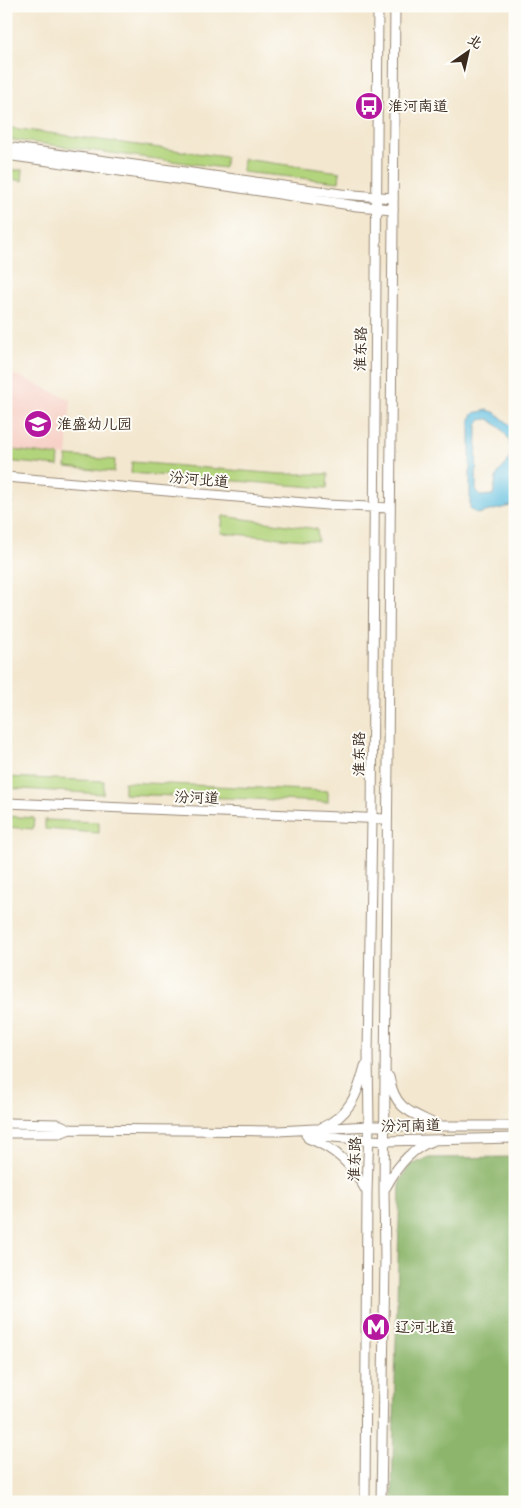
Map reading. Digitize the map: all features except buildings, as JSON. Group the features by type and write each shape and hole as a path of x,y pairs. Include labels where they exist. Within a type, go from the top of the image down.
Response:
{"main road":[{"name":"淮东路","path":"365,1502 367,1193 370,1126 368,1054 372,819 378,6"},
{"name":"淮东路","path":"381,1502 385,1260 384,1189 395,6"},
{"path":"6,147 393,198"},
{"path":"6,156 393,209"},
{"name":"汾河北道","path":"6,477 318,504 390,508"},
{"name":"汾河道","path":"6,803 387,819"},
{"path":"316,1130 335,1120 352,1104 362,1078 368,1054"},
{"path":"386,1064 391,1086 398,1102 414,1114 439,1126"},
{"name":"汾河南道","path":"6,1123 58,1124 70,1129 278,1131 370,1126 515,1126"},
{"name":"汾河南道","path":"6,1133 60,1133 70,1129"},
{"name":"汾河南道","path":"278,1131 385,1141 515,1138"},
{"path":"298,1134 319,1142 339,1156 357,1174 367,1193"},
{"path":"384,1189 402,1161 426,1143 440,1139"},
{"path":"6,1501 23,1502"}],"shaded area":[{"name":"淮盛幼儿园","path":"6,374 19,376 71,400 67,456 6,449"}],"green space":[{"path":"6,123 12,128 226,157 224,168 6,139"},
{"path":"243,159 340,172 339,182 242,172"},
{"path":"6,170 23,170 22,181 12,179 10,189 6,189"},
{"path":"6,449 59,456 58,466 6,461"},
{"path":"67,456 115,460 114,472 66,467"},
{"path":"132,462 280,474 328,474 327,488 131,473"},
{"path":"6,496 13,497 10,516 6,516"},
{"path":"223,516 317,529 318,541 221,533"},
{"path":"6,777 104,781 103,794 6,788"},
{"path":"124,782 328,791 328,802 124,794"},
{"path":"6,816 34,818 33,829 6,827"},
{"path":"45,820 99,822 99,833 45,829"},
{"path":"515,1157 515,1502 392,1502 400,1181 410,1165 429,1158"}],"water":[{"path":"488,410 496,413 515,429 515,505 477,514 470,508 470,419 474,413","holes":["489,419 504,432 510,443 510,456 497,475 493,495 480,496 476,490 477,426 480,420"]}],"place":[{"name":"淮河南道","path":"369,106"},
{"name":"淮盛幼儿园","path":"38,424"},
{"name":"辽河北道","path":"376,1327"}]}
